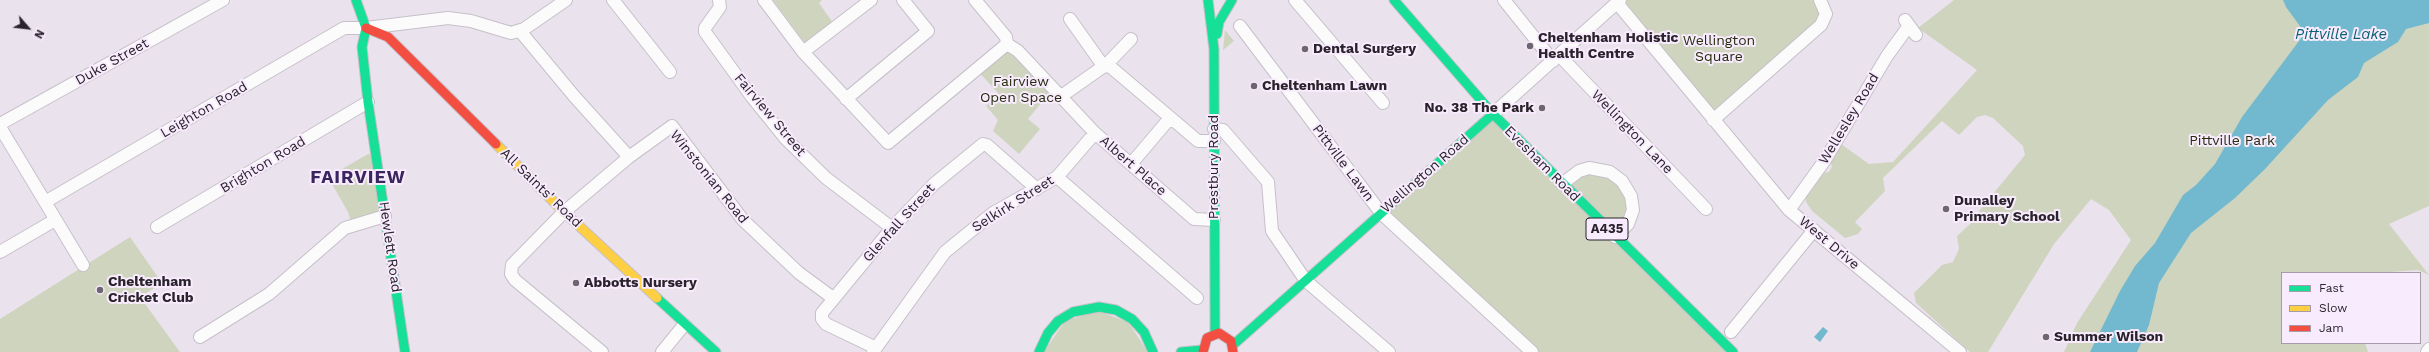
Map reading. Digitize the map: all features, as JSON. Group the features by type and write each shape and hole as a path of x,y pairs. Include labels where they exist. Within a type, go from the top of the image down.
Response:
{"street":[{"name":"Duke Street","path":"0,126 224,0"},
{"path":"566,0 520,31 574,96 629,157"},
{"path":"613,0 670,72"},
{"name":"Fairview Street","path":"719,0 720,7 705,28 705,32 752,97 786,139 826,178 892,228"},
{"path":"764,0 802,52 888,143 1007,44 1006,37 975,0"},
{"path":"802,52 871,0"},
{"path":"846,99 928,31 903,0"},
{"name":"Prestbury Road","path":"1208,0 1214,49 1214,334"},
{"path":"1214,49 1219,22 1232,0"},
{"path":"1295,0 1383,103"},
{"name":"Evesham Road","path":"1394,0 1493,114 1615,237 1733,352"},
{"name":"Wellington Lane","path":"1504,0 1556,58 1706,209"},
{"path":"1619,1 1713,120 1821,25 1826,14 1820,0"},
{"path":"359,1 366,28"},
{"name":"Wellington Road","path":"1233,348 1619,1"},
{"name":"Leighton Road","path":"45,202 344,28 366,28 448,18 484,24 506,32 520,31"},
{"path":"1070,20 1105,66 1198,141 1223,130 1268,182 1272,231 1306,281 1389,352"},
{"name":"Pittville Lawn","path":"1240,26 1381,214 1532,352"},
{"name":"Wellesley Road","path":"1789,210 1825,160 1887,56 1910,27"},
{"name":"Hewlett Road","path":"366,28 362,47 368,102 405,352"},
{"name":"All Saints' Road","path":"366,28 388,37 564,212 716,352"},
{"path":"1060,97 1105,66 1130,39"},
{"name":"Albert Place","path":"1007,44 1018,51 1095,133 1194,219 1214,220"},
{"name":"Brighton Road","path":"157,227 368,102"},
{"path":"1131,164 1170,118"},
{"name":"West Drive","path":"1713,120 1789,210 1960,352"},
{"path":"0,126 83,265"},
{"name":"Winstonian Road","path":"602,352 518,282 512,274 514,262 564,212 629,157 672,126 743,220 799,273 832,298"},
{"name":"Selkirk Street","path":"874,350 946,252 993,213 1057,177 1095,133"},
{"name":"Glenfall Street","path":"874,350 823,321 822,313 832,298 892,228 934,184 980,144 988,145 1037,189"},
{"path":"1562,184 1578,171 1589,168 1610,172 1622,180 1631,196 1633,210 1628,224 1615,237"},
{"path":"1057,177 1196,298"},
{"path":"200,337 270,294 345,228 385,216"},
{"path":"0,252 55,220"},
{"path":"1731,332 1814,230"},
{"path":"1039,352 1048,333 1058,321 1077,310 1099,307 1116,310 1132,319 1144,332 1155,351"},
{"path":"662,352 684,324"},
{"path":"1181,352 1203,351 1207,338 1214,334 1224,334 1233,348"},
{"path":"2426,352 2429,349"}],"green space":[{"path":"773,0 822,0 819,3 833,23 805,43"},
{"name":"Wellington Square","path":"1620,0 1820,0 1826,14 1713,120"},
{"name":"Pittville Park","path":"1954,0 2429,0 2429,206 2389,224 2429,275 2418,270 2390,272 2281,272 2281,344 2365,344 2368,352 2064,352 2077,323 2131,240 2109,210 2091,199 2054,244 1988,352 1970,352 1916,303 1914,293 1942,265 1953,262 1959,249 1957,236 1980,215 1979,211 2025,155 2023,146 1993,118 1985,115 1977,117 1959,135 1942,121 1883,178 1885,191 1855,222 1862,229 1858,234 1845,238 1812,211 1806,202 1806,197 1822,173 1829,172 1832,167 1830,160 1841,144 1869,164 1893,162 1977,70 1918,28"},
{"path":"1225,30 1234,41 1223,50"},
{"name":"Fairview Open Space","path":"1007,44 1052,90 1028,119 1040,129 1019,154 993,131 998,120 986,106 999,94 976,69"},
{"path":"1493,114 1562,183 1573,175 1605,170 1633,202 1616,236 1733,352 1532,352 1381,213"},
{"path":"368,154 376,156 385,216 352,224 348,212 332,184 337,172"},
{"name":"Cheltenham Cricket Club","path":"130,237 162,283 140,297 180,352 0,352 0,319"},
{"path":"1098,311 1128,322 1148,352 1044,352 1065,321"}],"water":[{"name":"Pittville Lake","path":"2283,0 2429,0 2429,23 2406,29 2398,42 2364,63 2358,77 2328,100 2265,169 2235,198 2191,233 2159,283 2149,325 2137,352 2090,352 2120,291 2135,266 2155,243 2183,195 2196,185 2215,164 2242,117 2305,33 2286,7"},
{"path":"1823,327 1828,331 1820,342 1814,337"}],"traffic: fast":[{"path":"356,0 366,28 362,47 368,102 405,352"},
{"path":"1208,0 1214,49 1215,334"},
{"path":"1217,34 1219,22 1232,0"},
{"path":"1394,0 1493,114 1733,352"},
{"path":"1233,345 1493,114"},
{"path":"657,298 716,352"},
{"path":"1039,352 1048,333 1058,321 1073,312 1099,307 1116,310 1132,319 1144,332 1153,352"},
{"path":"1181,352 1202,350"}],"traffic: slow":[{"path":"496,144 564,212 657,298"}],"traffic: jam":[{"path":"366,28 388,37 496,144"},
{"path":"1203,352 1207,338 1219,333 1231,341 1233,352"}],"place":[{"name":"Cheltenham Holistic Health Centre","path":"1530,46"},
{"name":"Dental Surgery","path":"1305,49"},
{"name":"Cheltenham Lawn","path":"1254,86"},
{"name":"No. 38 The Park","path":"1542,108"},
{"name":"Dunalley Primary School","path":"1946,209"},
{"name":"Abbotts Nursery","path":"576,283"},
{"name":"Cheltenham Cricket Club","path":"100,290"},
{"name":"Summer Wilson","path":"2046,337"}],"district":[{"name":"FAIRVIEW","path":"358,178"}]}
